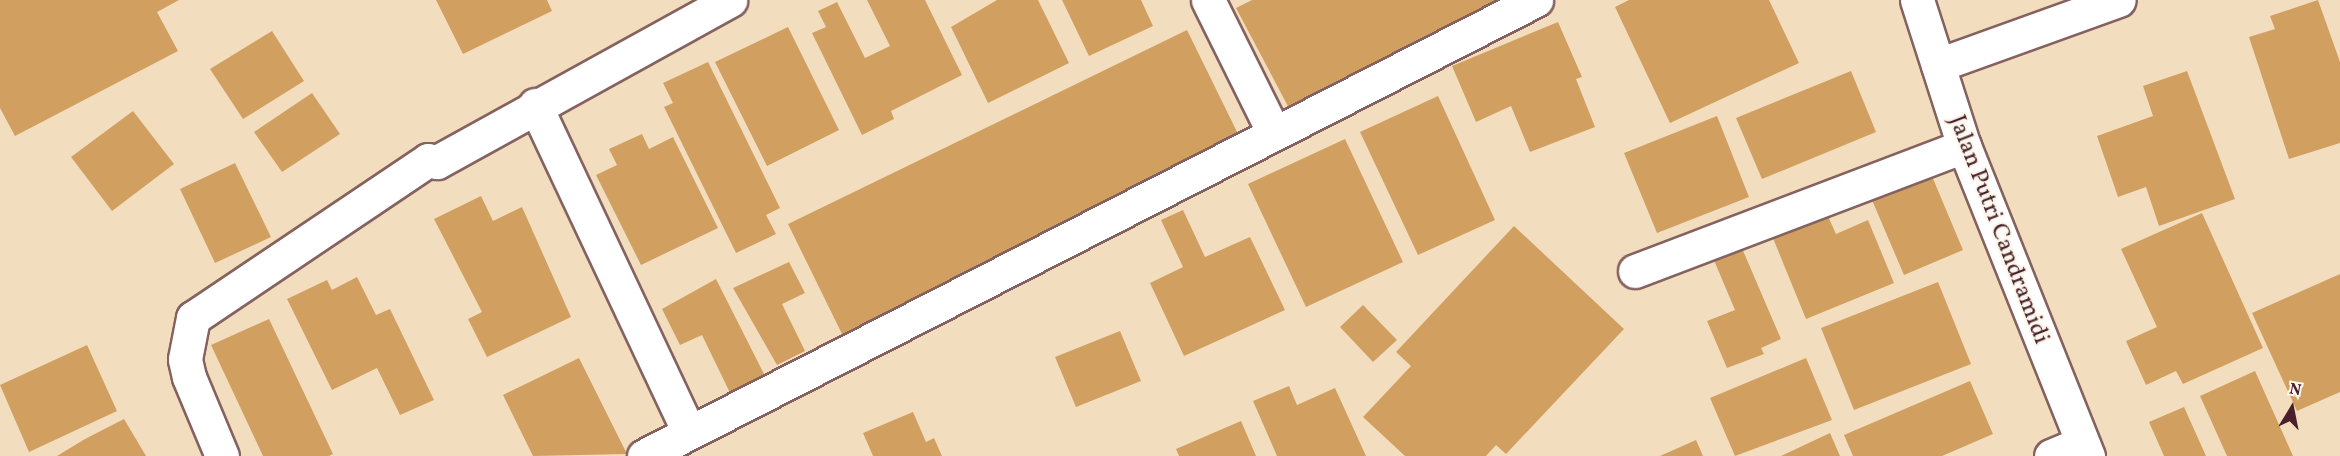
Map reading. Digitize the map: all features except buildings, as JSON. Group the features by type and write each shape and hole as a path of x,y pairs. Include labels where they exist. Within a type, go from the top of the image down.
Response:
{"street":[{"path":"222,456 189,377 185,359 193,318 428,160 436,162 535,105 730,0"},
{"path":"1208,0 1273,131"},
{"path":"535,105 668,447 1273,131 1536,0"},
{"name":"Jalan Putri Candramidi","path":"1917,0 1964,146 2085,449"},
{"path":"1938,65 2119,0"},
{"path":"1635,271 1964,146"},
{"path":"2051,456 2085,449"}]}
